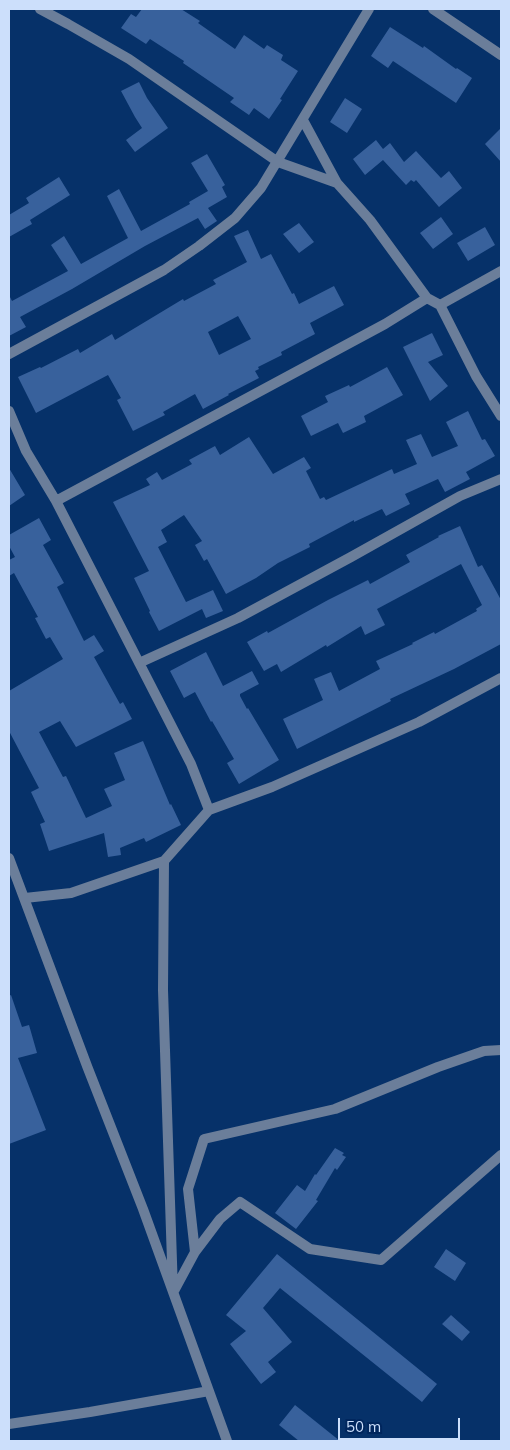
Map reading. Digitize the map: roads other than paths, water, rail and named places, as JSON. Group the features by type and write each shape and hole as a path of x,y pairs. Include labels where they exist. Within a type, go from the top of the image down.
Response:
{"street":[{"path":"40,9 129,59 278,162 337,183"},
{"path":"9,354 164,270 235,218 261,188 278,162 369,9"},
{"path":"434,9 501,55"},
{"path":"303,120 337,183 370,220 427,298 440,305 476,376 501,416"},
{"path":"440,305 501,272"},
{"path":"56,501 385,324 427,298"},
{"path":"9,411 26,451 56,501 191,764 209,810"},
{"path":"139,662 238,618 351,558 460,496 501,479"},
{"path":"25,898 71,893 164,861 209,810 272,787 419,722 501,678"},
{"path":"9,858 174,1292 227,1441"},
{"path":"164,861 163,990 174,1292"},
{"path":"195,1252 188,1189 204,1139 335,1109 484,1050 501,1050"},
{"path":"174,1292 195,1252 220,1219 240,1202 310,1249 381,1260 405,1237 501,1155"},
{"path":"9,1424 90,1412 209,1390"}]}
